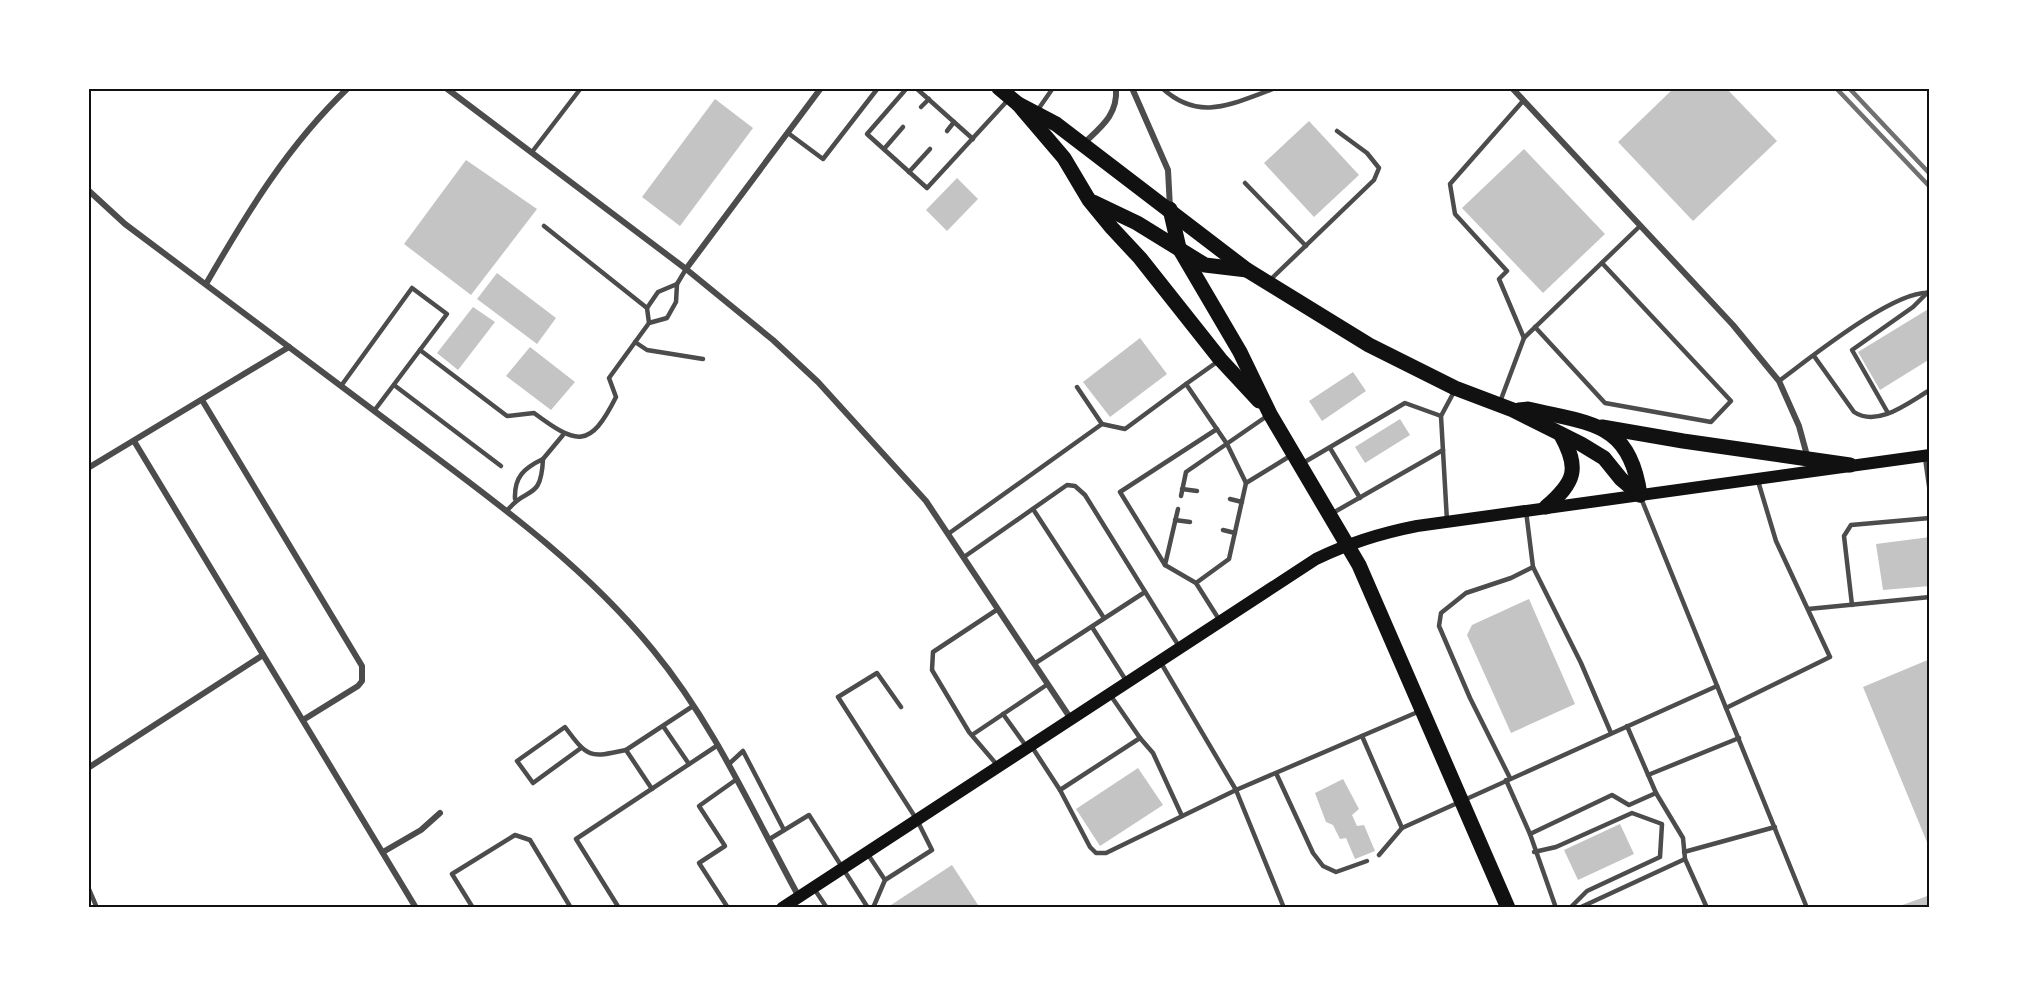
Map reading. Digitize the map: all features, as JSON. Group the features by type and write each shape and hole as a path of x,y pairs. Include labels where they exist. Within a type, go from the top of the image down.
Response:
{"main road":[{"path":"1009,97 1056,124 1267,283 1369,345 1455,388 1506,407 1604,459 1640,495"},
{"path":"1009,97 1064,158 1089,200 1140,258 1220,359 1270,414"},
{"path":"1089,200 1137,223 1205,265 1247,270"},
{"path":"1170,209 1179,248 1240,352 1270,414 1348,544 1423,710 1508,908"},
{"path":"1506,407 1528,409 1602,427 1851,465"},
{"path":"1602,427 1619,441 1630,457 1637,472 1640,495"},
{"path":"1546,507 1567,487 1573,472 1572,454 1561,435"},
{"path":"782,908 1316,559 1370,535 1447,521 1927,455"}],"street":[{"path":"206,284 271,177 308,130 348,88"},
{"path":"446,88 686,269 772,340 818,382 926,501 1071,719"},
{"path":"686,269 821,88"},
{"path":"1083,144 1111,117 1116,99 1116,88"},
{"path":"1132,88 1168,170 1170,209"},
{"path":"1512,88 1733,325 1779,381 1799,426 1808,460"},
{"path":"88,190 125,224 507,511 587,578 619,610 656,653 693,706 729,764 799,897"},
{"path":"88,468 289,347"},
{"path":"202,400 362,666 362,681 358,686 303,720"},
{"path":"134,441 383,852 413,906"},
{"path":"88,768 263,655"},
{"path":"383,852 422,830 440,813"}],"lane":[{"path":"532,152 581,88"},
{"path":"788,133 823,159 878,88"},
{"path":"908,88 867,134 927,188 1009,97"},
{"path":"916,88 973,139"},
{"path":"1162,88 1178,103 1213,109 1276,88"},
{"path":"1035,113 1052,89"},
{"path":"921,107 928,99"},
{"path":"1523,100 1450,184 1455,214 1507,271 1499,279 1524,338"},
{"path":"946,130 954,122"},
{"path":"884,149 903,127"},
{"path":"1267,283 1374,180 1379,168 1367,153 1337,131"},
{"path":"909,172 930,149"},
{"path":"1245,183 1306,246"},
{"path":"544,226 646,308 649,323"},
{"path":"1506,407 1524,338 1640,226"},
{"path":"1535,327 1605,403 1711,422 1731,401 1602,263"},
{"path":"420,350 507,416 534,413 563,435 578,438 602,425 616,397 609,378 649,323 667,318 676,302 677,284 686,269"},
{"path":"646,308 658,292 677,284"},
{"path":"341,386 412,288 447,314 374,411"},
{"path":"1779,381 1905,296 1928,293"},
{"path":"1888,413 1852,350 1913,307 1928,293"},
{"path":"635,342 647,350 703,359"},
{"path":"1814,356 1854,412 1869,418 1888,413 1929,390"},
{"path":"1077,387 1102,424 1125,429 1220,359"},
{"path":"1186,384 1227,444 1246,483 1229,559 1196,583"},
{"path":"394,385 501,466"},
{"path":"1447,521 1441,416 1455,388"},
{"path":"1246,483 1297,459 1330,448 1405,403 1441,416"},
{"path":"1181,496 1186,472 1270,414"},
{"path":"948,534 1102,424"},
{"path":"1217,429 1120,492 1165,565 1196,583 1220,621"},
{"path":"507,511 515,500 515,486 525,468 543,459 563,435"},
{"path":"1330,448 1360,498"},
{"path":"1331,514 1443,450"},
{"path":"1927,455 1929,493"},
{"path":"515,500 528,496 542,480 543,459"},
{"path":"1726,708 1830,657 1776,541 1757,478"},
{"path":"964,557 1067,485 1076,486 1084,495 1180,648"},
{"path":"1182,489 1197,491"},
{"path":"1640,495 1807,908"},
{"path":"1230,499 1242,502"},
{"path":"1033,508 1104,618"},
{"path":"1165,565 1178,509"},
{"path":"1526,510 1533,567 1581,663 1611,733"},
{"path":"1852,604 1844,536 1851,525 1929,518"},
{"path":"1175,520 1190,522"},
{"path":"1223,530 1235,533"},
{"path":"1533,567 1511,578 1466,593 1441,613 1439,626 1508,779 1556,908"},
{"path":"1034,664 1145,592"},
{"path":"1808,609 1929,597"},
{"path":"998,609 933,652 932,670 972,735 998,766"},
{"path":"1092,627 1127,682"},
{"path":"1160,661 1236,790 1284,908"},
{"path":"873,908 885,880 932,850 917,820 838,697 877,673 901,707"},
{"path":"972,735 1048,684"},
{"path":"1379,855 1402,828 1717,686"},
{"path":"1110,694 1153,753 1182,816"},
{"path":"581,748 533,783 517,761 565,727 581,748 597,756 627,750 693,706"},
{"path":"1003,714 1060,790 1090,847 1096,853 1106,853 1236,790 1423,710"},
{"path":"663,726 689,764"},
{"path":"1628,726 1656,793 1683,838 1685,859 1707,908"},
{"path":"1362,736 1402,828"},
{"path":"1060,790 1140,738"},
{"path":"1648,775 1738,738"},
{"path":"619,908 576,839 718,745"},
{"path":"627,750 652,789"},
{"path":"729,764 743,751 784,830"},
{"path":"1276,773 1313,853 1323,866 1336,872 1367,861"},
{"path":"728,908 699,863 725,846 699,806 737,779"},
{"path":"1530,834 1612,795 1629,805 1656,793"},
{"path":"1534,852 1556,847 1632,813 1662,824 1660,857 1587,891 1570,908"},
{"path":"768,840 809,815 868,908"},
{"path":"1684,852 1775,826"},
{"path":"473,908 452,874 514,835 530,840 571,908"},
{"path":"867,852 885,880"},
{"path":"1579,908 1685,859"},
{"path":"88,887 97,908"},
{"path":"813,887 827,908"}],"building":[{"path":"1674,88 1726,88 1777,141 1693,221 1618,142"},
{"path":"715,99 753,128 680,226 642,197"},
{"path":"1309,121 1359,175 1314,217 1264,163"},
{"path":"1524,149 1605,234 1543,293 1462,208"},
{"path":"466,160 537,209 471,295 404,244"},
{"path":"957,178 978,199 947,231 926,210"},
{"path":"497,273 556,318 537,344 477,299"},
{"path":"473,307 495,322 458,370 437,353"},
{"path":"1930,308 1930,359 1880,390 1858,352"},
{"path":"1140,338 1167,374 1110,417 1083,382"},
{"path":"530,347 575,382 551,410 506,376"},
{"path":"1353,372 1366,391 1322,421 1309,401"},
{"path":"1400,419 1410,435 1365,463 1355,447"},
{"path":"1930,537 1930,586 1883,590 1876,544"},
{"path":"1529,599 1575,704 1511,733 1467,635 1472,625"},
{"path":"1930,659 1930,847 1929,847 1863,687"},
{"path":"1138,768 1163,805 1100,846 1076,809"},
{"path":"1343,779 1359,809 1352,815 1357,826 1364,825 1375,851 1355,859 1346,838 1340,839 1333,825 1326,822 1315,793"},
{"path":"1620,824 1634,854 1578,880 1564,850"},
{"path":"952,865 980,908 892,908 891,905"},
{"path":"1930,895 1930,908 1897,908 1897,907"}],"railway":[{"path":"1836,88 1930,187"},
{"path":"1849,88 1930,174"}]}
